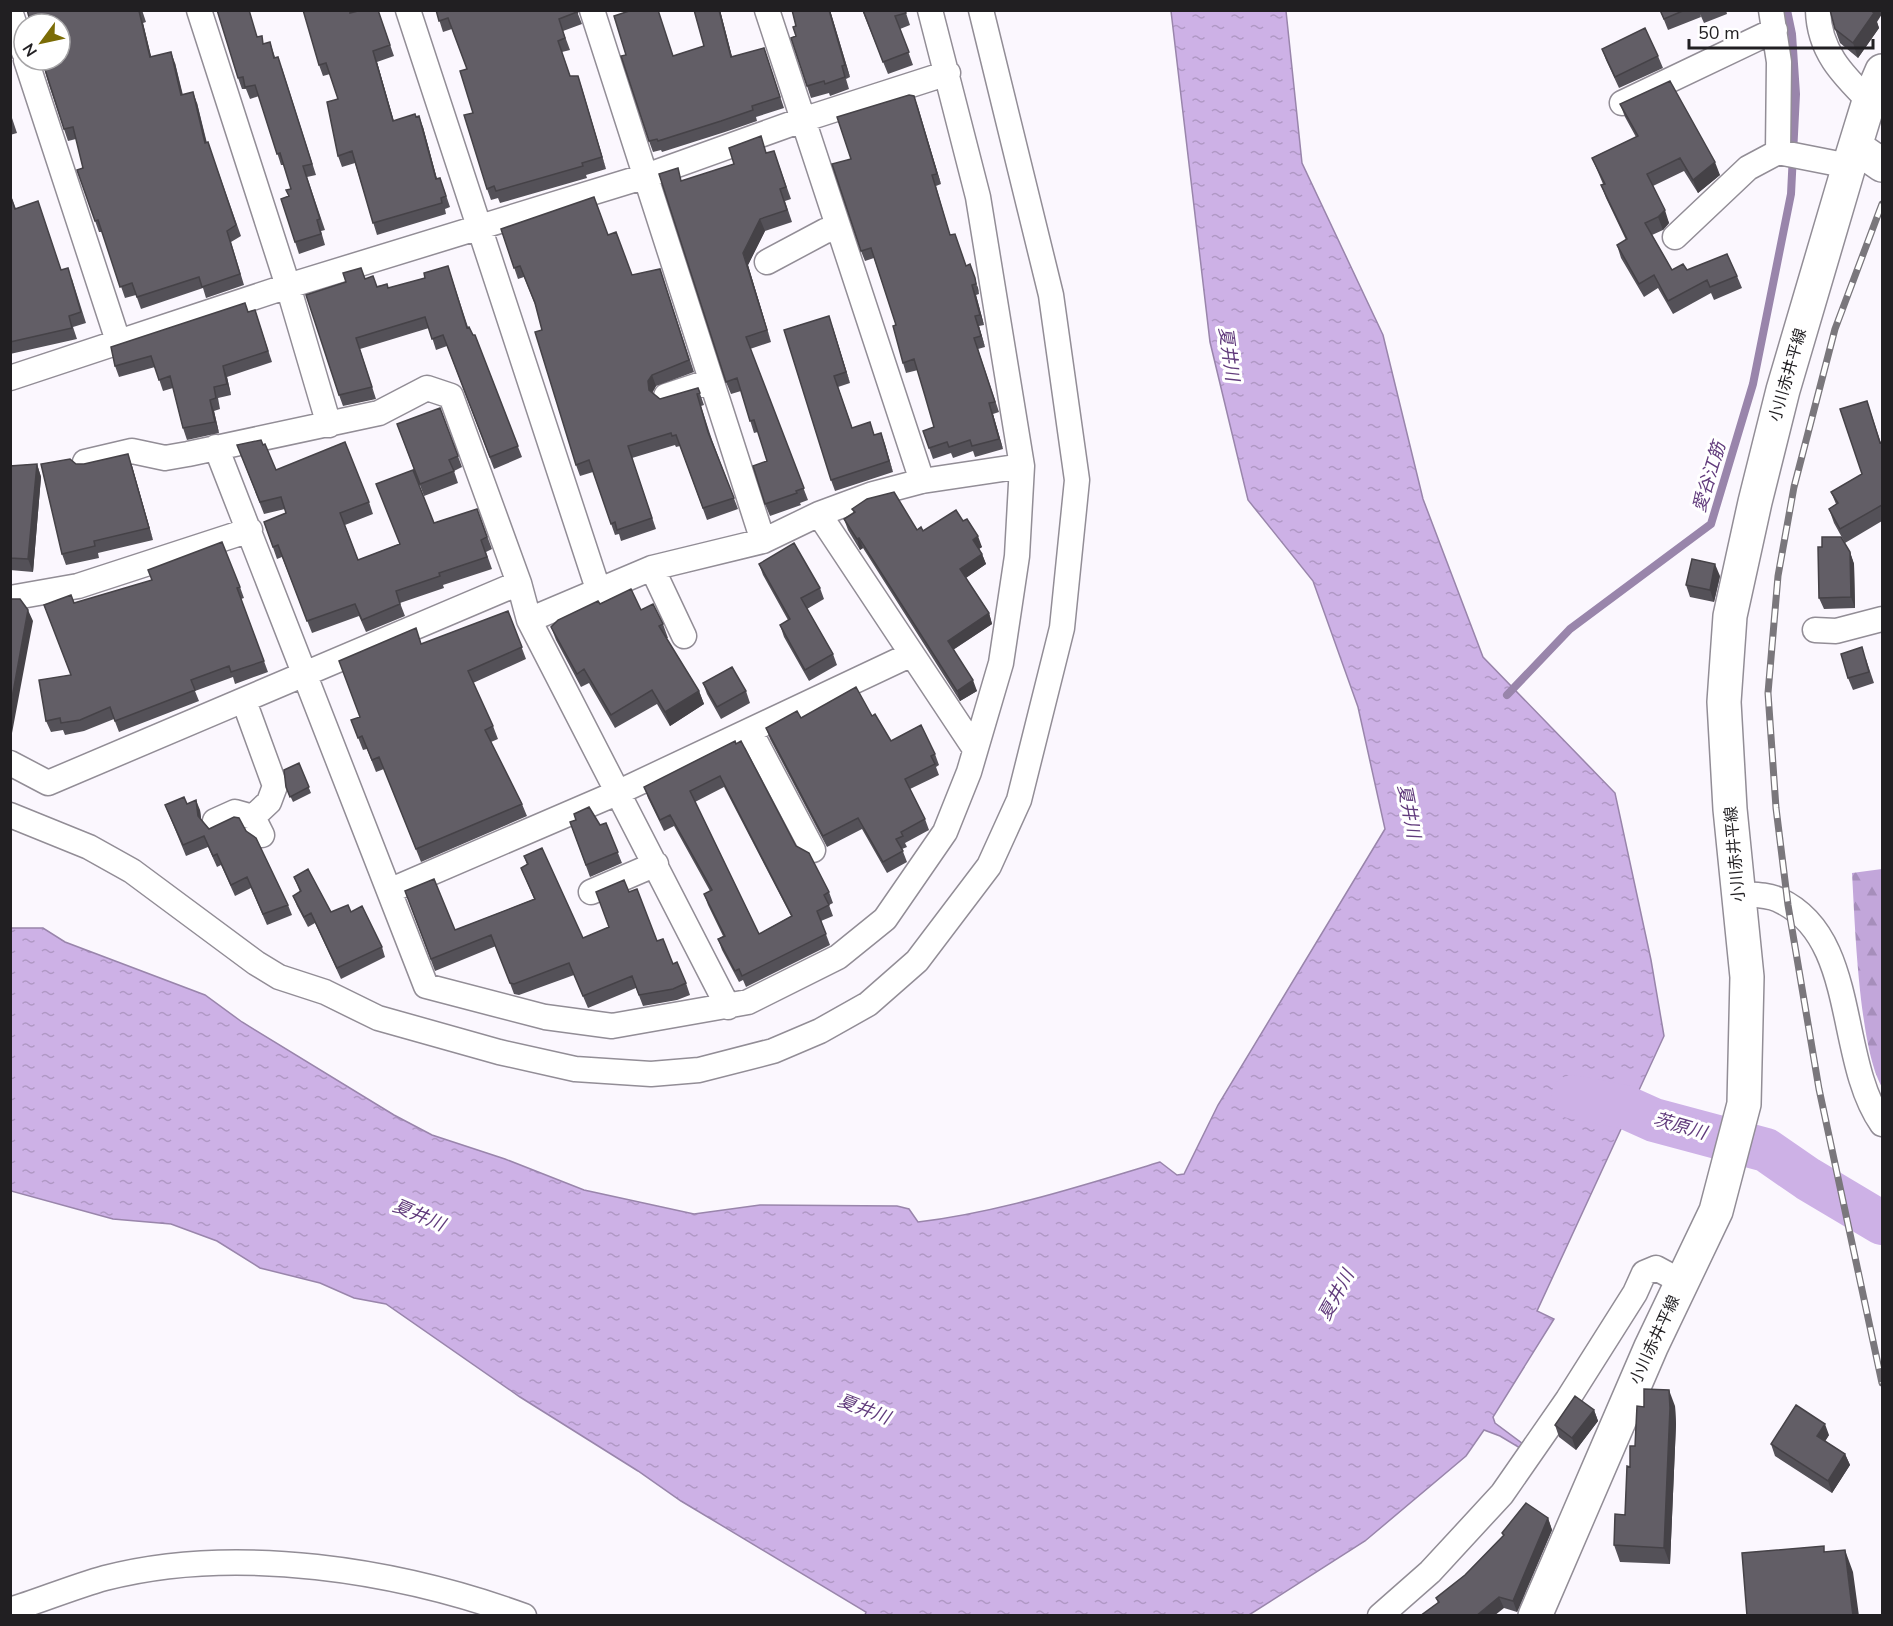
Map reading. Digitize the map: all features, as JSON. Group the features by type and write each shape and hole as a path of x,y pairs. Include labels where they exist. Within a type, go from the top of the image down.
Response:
{"main road":[{"name":"小川赤井平線","path":"1535,1616 1651,1347 1716,1211 1730,1166 1744,1104 1747,977 1730,809 1724,702 1730,616 1783,390 1869,101 1882,71"},
{"path":"1852,156 1882,165"}],"street":[{"path":"199,10 288,286 328,425"},
{"path":"408,10 599,591"},
{"path":"592,10 763,541"},
{"path":"766,10 922,481"},
{"path":"216,447 426,986 545,1017 612,1026 748,1002 838,957 885,919 945,832 969,772 1001,663 1017,556 1022,466 978,197 930,10"},
{"path":"10,815 89,847 132,871 256,963 279,977 325,992 378,1018 499,1052 575,1069 651,1074 699,1070 774,1051 820,1031 868,1004 917,961 988,866 1019,800 1062,628 1077,480 1051,295 981,10"},
{"path":"1818,10 1822,41 1828,55 1836,68 1869,101"},
{"path":"1622,103 1773,20 1779,62 1778,152"},
{"path":"30,72 118,341"},
{"path":"10,378 288,286 646,176 802,120 948,73"},
{"path":"1675,237 1748,168 1778,152 1852,156"},
{"path":"767,262 825,231 837,228"},
{"path":"666,396 711,381"},
{"path":"84,462 132,451 165,458 328,425 379,413 427,388 451,396 519,583 529,620 728,1007"},
{"path":"529,620 652,568 763,541 819,514 873,494 922,481 1022,466"},
{"path":"819,514 975,749"},
{"path":"10,598 78,586 250,530"},
{"path":"652,568 684,636"},
{"path":"10,763 48,783 519,583"},
{"path":"1815,630 1836,631 1882,619"},
{"path":"389,891 619,792 912,654"},
{"path":"215,821 235,812 258,826 275,786 244,700"},
{"path":"750,731 813,850"},
{"path":"591,892 656,864"},
{"path":"1739,894 1778,899 1801,913 1820,934 1834,969 1859,1075 1867,1098 1882,1124"},
{"path":"1380,1616 1430,1572 1502,1494 1568,1399 1635,1293 1644,1274 1656,1268 1687,1273"},
{"path":"10,1610 106,1578 162,1568 248,1560 404,1582 486,1602 524,1616"}],"green space":[{"path":"1882,869 1882,1087 1874,1069 1863,1016 1852,873"}],"water":[{"name":"夏井川","path":"1171,11 1286,11 1302,163 1383,335 1423,499 1483,657 1615,793 1651,960 1664,1036 1537,1311 1554,1319 1493,1417 1495,1423 1523,1444 1520,1448 1484,1430 1466,1456 1365,1541 1249,1615 865,1615 866,1612 681,1501 638,1471 520,1397 386,1304 354,1298 320,1283 260,1268 217,1241 171,1224 113,1219 11,1191 10,928 43,928 65,942 205,995 242,1022 394,1115 432,1135 505,1159 584,1190 694,1214 760,1205 897,1206 909,1209 918,1222 1010,1205 1160,1162 1177,1175 1184,1174 1218,1105 1385,829 1358,707 1313,581 1248,500 1210,342"}],"building":[{"path":"27,10 141,10 139,11 150,57 171,52 181,95 193,92 205,143 208,142 236,225 227,231 240,274 202,287 199,277 137,297 132,283 120,287 98,220 95,221 77,170 83,168 73,127 64,129 46,72 72,72 72,12 28,12"},
{"path":"217,10 249,10 257,37 262,36 263,44 270,42 274,58 278,57 312,164 303,166 320,219 317,220 321,234 295,242 281,199 289,196 286,190 291,189 280,153 277,154 255,85 245,87 243,77 238,78"},
{"path":"303,10 350,10 350,13 378,10 390,45 373,51 393,121 415,114 416,117 419,116 436,179 440,178 446,196 441,198 442,203 373,223 352,151 338,156 327,102 338,99 326,63 319,65"},
{"path":"436,10 577,10 559,19 565,38 558,41 570,76 578,76 602,157 582,163 583,166 496,191 494,186 487,189 464,115 473,113 460,71 467,69 448,18 439,21"},
{"path":"632,10 658,10 673,56 704,46 694,10 719,10 731,57 764,48 780,97 752,106 753,110 721,121 658,141 657,139 649,141 621,56 626,55 614,16"},
{"path":"792,10 829,10 845,65 842,66 845,77 825,84 824,81 807,86 791,38 796,36"},
{"path":"863,10 905,10 906,13 895,16 909,52 883,62"},
{"path":"1660,10 1685,10 1664,19"},
{"path":"1830,10 1870,10 1874,13 1853,43 1835,29"},
{"path":"1645,28 1658,56 1615,77 1602,49"},
{"path":"1670,81 1715,162 1693,180 1680,158 1647,174 1665,210 1658,217 1645,223 1672,270 1683,264 1687,270 1727,254 1737,276 1710,287 1707,280 1668,301 1654,275 1639,284 1617,245 1627,239 1601,185 1605,184 1592,158 1638,136 1620,104"},
{"path":"909,95 914,96 937,174 932,175 950,235 955,234 966,266 970,264 975,278 976,284 972,285 980,315 975,316 981,336 974,338 995,402 989,403 999,439 972,446 970,440 949,447 947,442 929,448 923,431 934,427 914,359 903,363 893,326 896,325 871,248 861,251 832,164 851,159 837,117"},
{"path":"761,136 766,153 774,151 786,187 780,189 787,210 760,219 743,253 767,330 746,337 804,488 796,491 797,493 765,504 753,466 767,461 754,420 750,421 737,378 726,382 659,174 678,168 681,181 734,164 729,148"},
{"path":"10,195 15,209 38,201 61,270 68,268 81,312 69,316 72,328 10,342"},
{"path":"594,197 608,235 616,232 632,275 660,269 689,360 652,375 648,381 649,390 660,399 698,388 700,393 697,394 708,432 734,498 703,508 676,435 672,436 671,433 628,446 652,518 617,530 615,522 611,524 589,460 576,465 535,332 542,330 535,303 520,266 514,268 501,229"},
{"path":"448,266 467,328 469,327 475,335 518,446 490,457 443,335 432,339 425,317 356,338 372,387 339,395 306,295 346,282 343,273 361,268 365,279 373,276 377,287 387,284 388,288 425,278 424,273"},
{"path":"245,303 248,312 255,310 268,351 223,366 227,384 214,387 216,398 210,400 215,422 183,428 170,376 159,380 151,356 115,366 111,347"},
{"path":"829,316 846,372 834,376 852,428 870,422 874,435 881,433 889,461 831,480 784,330"},
{"path":"1867,401 1880,443 1882,442 1882,505 1840,529 1829,509 1838,503 1831,492 1862,474 1840,409"},
{"path":"440,408 458,456 449,460 454,471 420,484 397,424"},
{"path":"261,440 276,470 345,442 369,502 340,513 358,560 400,544 376,484 413,470 434,523 477,509 487,537 481,540 487,557 439,573 440,576 396,591 400,604 362,620 355,604 307,621 278,545 273,547 264,522 286,513 281,497 260,502 237,445"},
{"path":"128,454 149,528 94,541 95,546 62,554 41,464 70,459 76,464 84,464"},
{"path":"37,464 28,559 10,558 10,466"},
{"path":"894,492 917,530 921,527 923,531 956,510 963,521 967,519 978,536 973,540 982,554 960,569 989,613 948,641 973,680 957,691 859,538 857,539 844,519 855,512 852,509 867,499"},
{"path":"1822,537 1841,537 1850,552 1851,597 1819,598 1818,547 1822,547"},
{"path":"222,542 240,587 237,588 264,661 231,672 229,666 191,680 195,690 115,721 110,707 80,720 61,723 60,718 46,721 39,680 71,675 44,605 71,595 74,603 152,580 148,570"},
{"path":"794,543 820,588 801,598 833,654 805,670 780,625 790,619 759,564"},
{"path":"1692,559 1715,564 1710,590 1686,585"},
{"path":"631,589 641,610 653,604 663,624 659,626 699,691 665,712 652,690 611,715 584,669 577,674 551,627 558,620 598,601 600,604"},
{"path":"10,599 20,599 28,610 10,709"},
{"path":"508,611 522,647 468,671 493,726 485,730 522,804 416,849 379,757 372,760 362,736 358,738 351,720 360,717 339,661 416,628 421,644"},
{"path":"1862,647 1869,672 1848,678 1841,654"},
{"path":"732,667 746,691 717,707 703,683"},
{"path":"856,687 872,716 875,714 891,741 921,725 935,754 931,756 935,764 905,779 925,819 901,832 903,836 896,839 903,851 883,862 858,818 823,836 766,728 797,711 801,718"},
{"path":"735,741 736,744 741,741 796,846 809,853 829,892 824,895 829,905 817,911 826,934 742,976 739,969 735,971 718,939 725,936 704,894 712,890 670,815 660,820 644,787","holes":["720,776 792,916 759,934 690,791"]},
{"path":"299,763 309,787 290,797 284,770"},
{"path":"184,797 187,804 196,800 198,816 209,829 234,817 239,818 246,831 256,838 288,905 263,914 247,877 231,885 217,854 213,856 204,836 183,845 165,805"},
{"path":"589,807 600,825 606,823 618,852 586,865 570,822 576,820 574,814"},
{"path":"542,848 583,938 609,927 596,892 624,880 629,892 637,889 657,941 663,939 673,964 677,962 686,983 673,989 639,995 632,976 583,996 569,963 514,984 510,983 491,935 431,959 405,891 434,879 455,930 535,899 521,868 528,864 524,856"},
{"path":"308,869 331,912 348,905 351,912 362,906 382,947 337,968 311,913 304,917 293,896 301,891 294,877"},
{"path":"1644,1389 1669,1390 1664,1548 1614,1545 1615,1514 1625,1515 1630,1446 1635,1446 1637,1406 1644,1407"},
{"path":"1575,1396 1594,1410 1572,1438 1555,1425"},
{"path":"1796,1405 1825,1424 1817,1436 1845,1454 1828,1481 1771,1444"},
{"path":"1526,1503 1548,1518 1513,1601 1499,1597 1476,1616 1420,1616 1439,1602 1436,1598 1465,1575 1504,1535 1502,1533"},
{"path":"1824,1546 1824,1552 1845,1550 1853,1616 1747,1616 1742,1553"}],"waterway":[{"name":"愛谷江筋","path":"1507,695 1570,629 1711,524 1753,384 1791,194 1796,94 1792,34 1787,10"},
{"name":"茨原川","path":"1573,1097 1625,1107 1654,1120 1766,1150 1808,1179 1882,1223"}],"railway":[{"path":"1882,204 1835,329 1794,487 1778,576 1768,693 1776,808 1788,905 1819,1089 1882,1383"}]}
